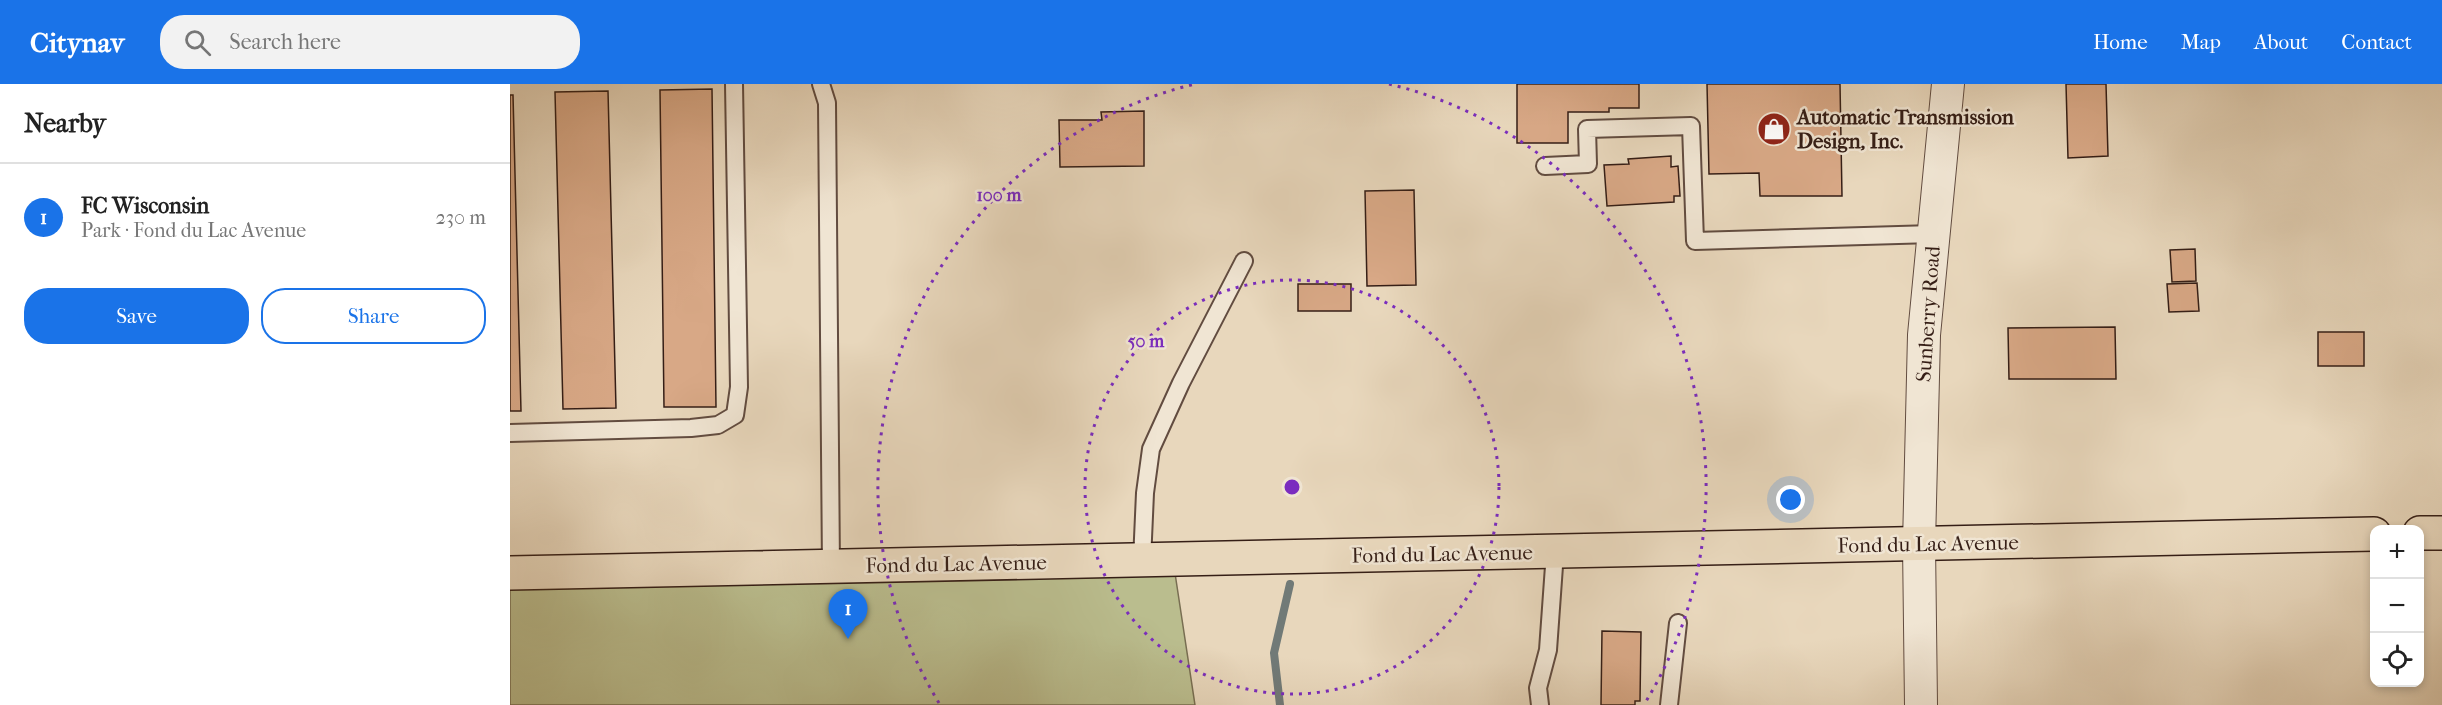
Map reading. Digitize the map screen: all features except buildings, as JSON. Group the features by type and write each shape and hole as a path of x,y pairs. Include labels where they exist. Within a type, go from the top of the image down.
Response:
{"main road":[{"path":"2424,533 2442,533"},
{"name":"Fond du Lac Avenue","path":"510,573 2370,534"}],"street":[{"name":"Sunberry Road","path":"1921,705 1919,544 1924,335 1948,84"}],"lane":[{"path":"510,433 690,428 718,425 735,415 739,387 734,84"},
{"path":"821,84 827,104 831,567"},
{"path":"1545,166 1588,164 1587,129 1691,126 1695,242 1933,234"},
{"path":"1142,561 1145,494 1151,449 1181,383 1244,261"},
{"path":"1540,705 1538,688 1548,650 1555,552"},
{"path":"1669,705 1678,623"}],"green space":[{"path":"1173,560 1195,705 510,705 510,572"}],"waterway":[{"path":"1280,705 1274,653 1290,584"}],"place":[{"name":"Automatic Transmission Design, Inc.","path":"1774,129"},
{"name":"FC Wisconsin","path":"848,639"}]}
